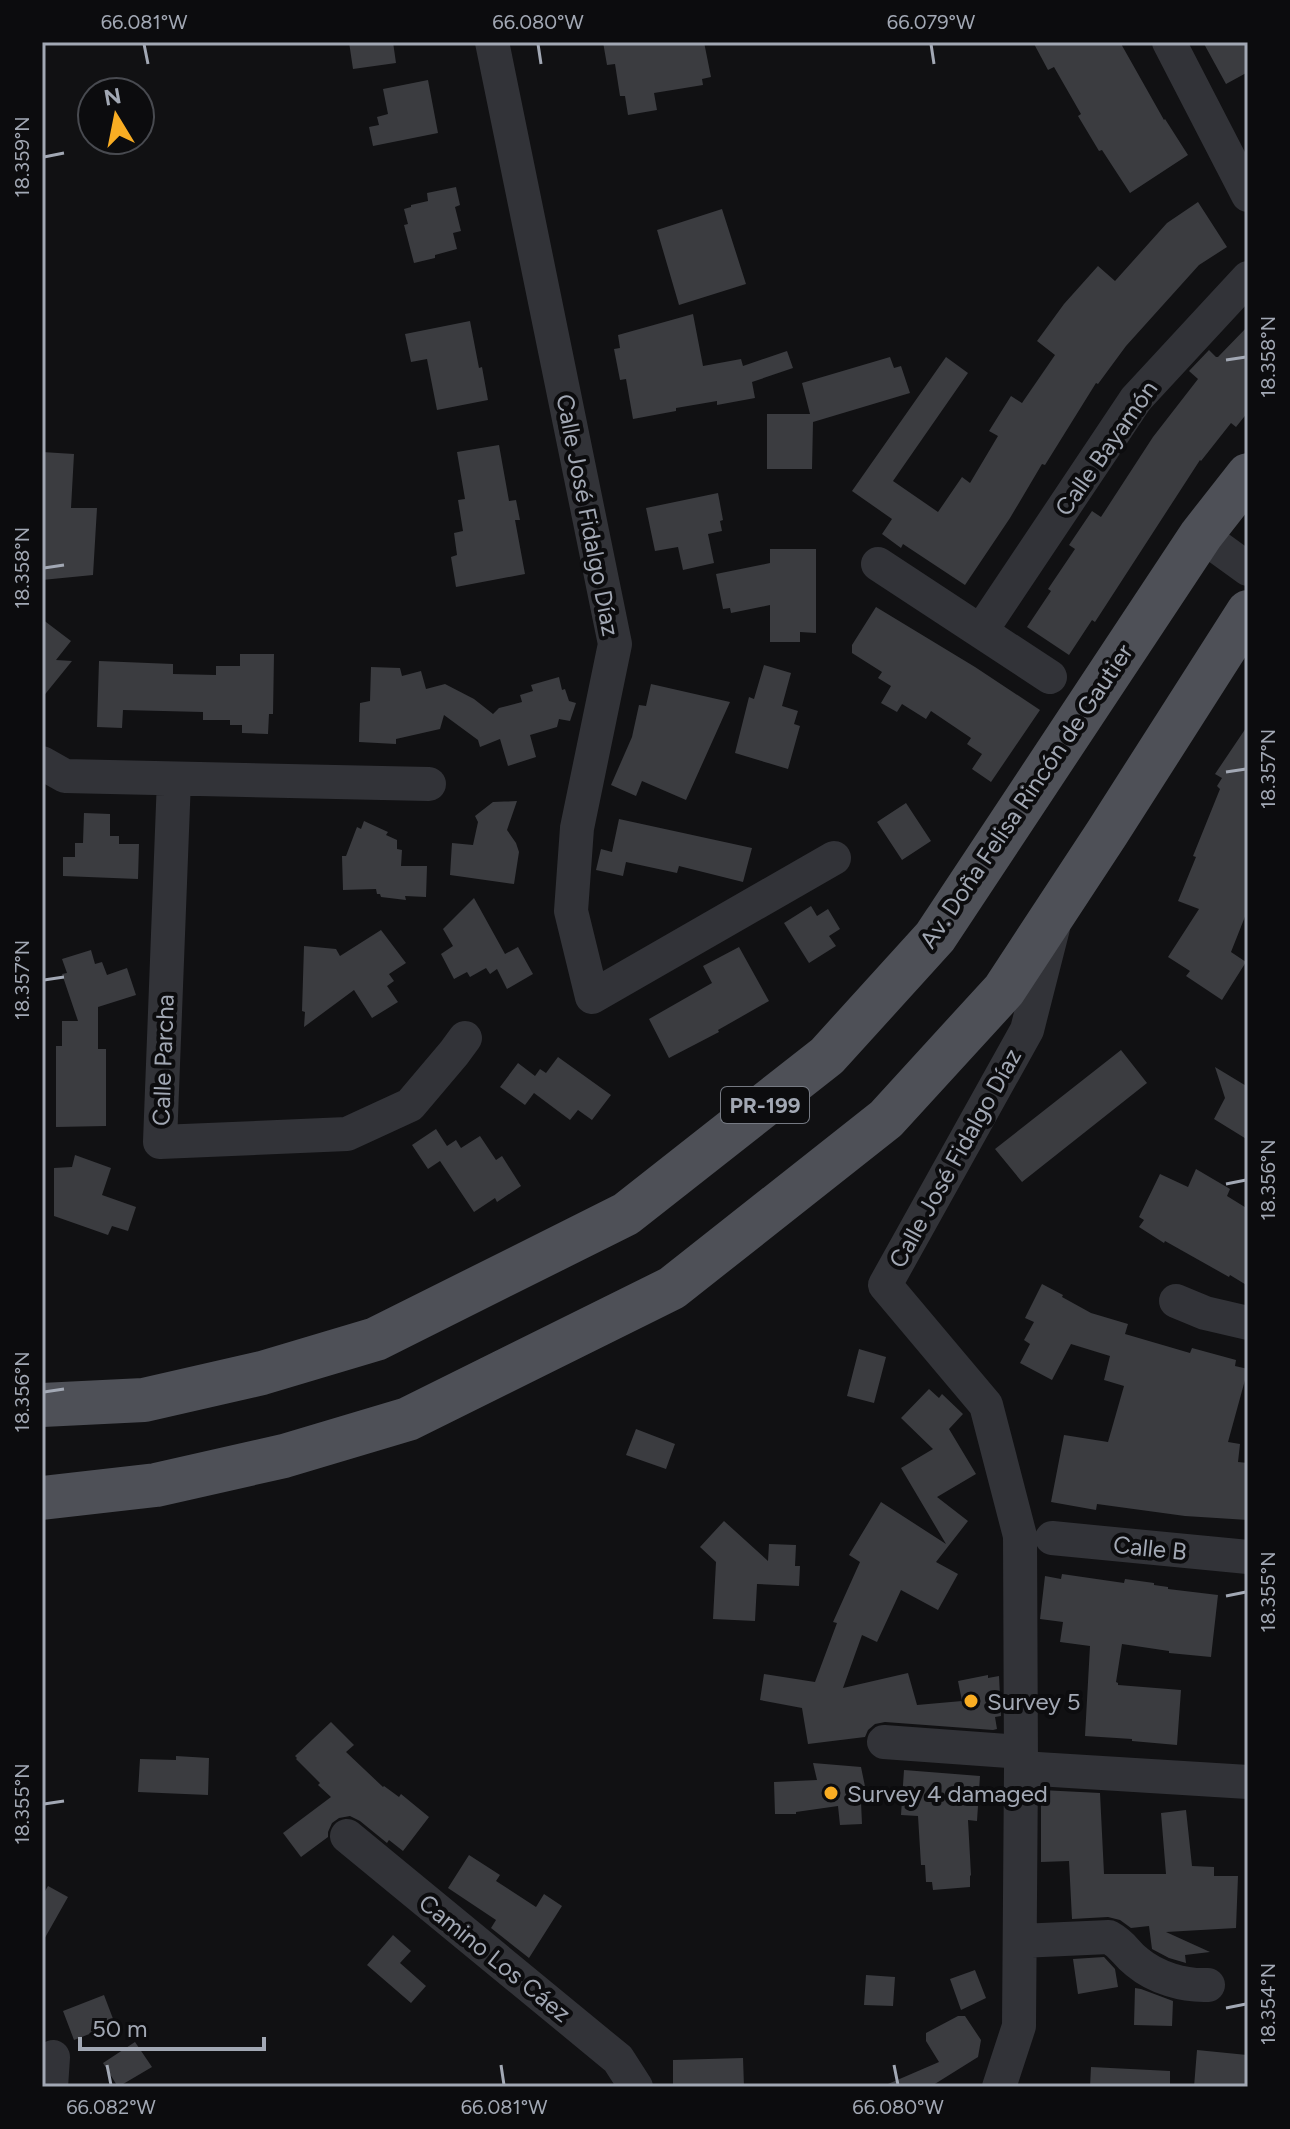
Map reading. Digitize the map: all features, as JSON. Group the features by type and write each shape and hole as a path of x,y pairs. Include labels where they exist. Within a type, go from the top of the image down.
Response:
{"main road":[{"name":"Av. Doña Felisa Rincón de Gautier","path":"42,1405 144,1400 262,1373 376,1339 626,1214 827,1056 935,937 1201,535 1248,475"},
{"path":"42,1498 156,1485 284,1456 408,1419 672,1288 886,1119 1004,990 1248,612"}],"street":[{"name":"Calle José Fidalgo Díaz","path":"492,42 615,644 577,828 571,911 592,997 834,858"},
{"path":"1169,42 1248,195"},
{"name":"Calle Bayamón","path":"981,631 1136,399 1248,278"},
{"path":"1201,535 1248,569"},
{"path":"878,564 1050,677"},
{"path":"42,763 65,776 429,784"},
{"name":"Calle Parcha","path":"174,779 160,1142 347,1134 410,1105 465,1038"},
{"name":"Calle José Fidalgo Díaz","path":"999,2087 1019,2026 1020,1536 986,1405 885,1285 1027,1030 1058,908"},
{"path":"1176,1301 1205,1313 1248,1323"},
{"name":"Calle B","path":"1052,1538 1248,1557"},
{"path":"884,1742 1021,1760 1248,1782"},
{"name":"Camino Los Cáez","path":"347,1836 618,2059 636,2087"},
{"path":"1020,1941 1109,1937 1120,1943 1137,1963 1165,1978 1191,1986 1208,1985"}],"building":[{"path":"349,42 393,42 396,63 353,69"},
{"path":"603,42 704,42 711,77 702,79 703,85 654,93 657,110 628,115 625,96 620,96 615,64 607,65"},
{"path":"1033,42 1120,42 1164,120 1188,155 1130,193 1102,150 1099,151 1054,67 1048,70"},
{"path":"1203,42 1248,42 1248,72 1226,84"},
{"path":"428,80 438,133 373,146 369,127 379,125 377,117 388,114 383,89"},
{"path":"456,187 460,205 455,207 461,231 453,233 457,249 414,263 404,225 408,224 404,209 428,201 427,193"},
{"path":"1198,202 1227,247 1199,265 1096,383 965,585 903,544 901,548 882,534 892,519 852,491 946,357 968,373 893,481 938,512 962,477 970,483 998,436 989,431 1011,396 1022,403 1055,355 1037,341 1064,304 1098,266 1115,281 1167,223"},
{"path":"722,209 746,284 679,305 657,230"},
{"path":"693,314 703,366 741,359 743,366 787,351 793,368 752,382 755,398 676,408 676,411 633,419 626,379 620,380 614,349 620,348 618,335"},
{"path":"470,321 488,400 437,410 427,359 411,362 405,334"},
{"path":"1248,326 1248,412 1236,427 1231,423 1200,460 1095,622 1092,620 1069,655 1027,627 1075,549 1069,545 1092,511 1101,517 1153,437 1198,379 1189,371 1209,350 1218,357"},
{"path":"890,357 894,368 901,366 910,393 813,422 812,469 767,469 767,414 810,414 802,383"},
{"path":"499,445 509,501 516,500 520,520 515,520 525,574 456,587 451,557 457,555 454,533 463,531 458,500 465,499 457,452"},
{"path":"42,452 74,454 71,508 97,508 93,575 42,580"},
{"path":"718,493 722,531 708,534 714,563 683,570 678,547 655,551 646,508"},
{"path":"770,549 816,549 816,633 800,632 800,642 770,642 770,605 731,613 730,608 723,609 716,574 770,563"},
{"path":"876,607 1040,710 991,782 972,769 982,754 967,744 971,738 931,711 926,719 902,704 897,712 881,703 891,686 878,678 882,672 852,653 852,645"},
{"path":"42,619 71,641 56,660 72,661 42,698"},
{"path":"240,654 274,654 273,714 269,714 268,734 242,733 242,725 230,725 230,720 203,720 203,712 123,710 122,728 97,727 99,661 173,664 173,674 216,675 216,666 240,666"},
{"path":"764,665 791,673 782,706 798,711 794,724 800,726 788,769 735,753 749,697 754,699"},
{"path":"371,667 400,668 402,676 421,671 426,689 445,684 474,699 493,714 499,708 522,702 520,695 533,691 531,685 559,677 569,701 576,703 570,721 559,719 557,727 530,735 536,757 508,766 500,739 480,747 478,740 444,715 440,729 396,739 396,744 359,742 360,703 370,701"},
{"path":"651,684 730,702 686,800 642,781 636,796 611,785 632,737 639,705 646,706"},
{"path":"1248,725 1248,909 1231,952 1246,962 1222,1000 1186,976 1190,971 1168,957 1199,909 1178,901 1220,789 1217,786 1222,778 1215,774"},
{"path":"517,801 507,830 519,852 514,884 450,875 452,843 473,845 478,822 475,816 493,802"},
{"path":"906,803 931,841 902,860 877,822"},
{"path":"84,813 110,814 110,836 119,836 119,844 139,844 138,879 63,876 63,857 75,857 75,843 83,843"},
{"path":"619,819 752,848 743,882 679,866 677,873 626,862 623,876 596,870 601,849 612,852"},
{"path":"364,821 388,832 386,835 397,840 397,849 402,850 401,866 427,866 426,897 405,896 406,900 381,897 376,889 343,890 342,856 346,856 357,827 361,829"},
{"path":"474,898 505,954 518,947 533,974 507,989 497,969 490,974 486,968 470,977 467,972 454,979 441,954 453,946 443,929"},
{"path":"811,906 817,916 828,909 840,929 829,936 836,946 809,963 784,923"},
{"path":"381,930 406,963 389,974 394,981 387,986 398,1002 372,1018 354,990 304,1027 304,946 336,949 340,956"},
{"path":"739,947 769,1001 669,1058 649,1019 712,983 703,966"},
{"path":"91,950 95,964 102,962 107,975 127,968 136,995 98,1007 98,1049 106,1049 106,1126 56,1127 56,1046 62,1046 62,1021 78,1021 62,974 67,973 62,959"},
{"path":"1121,1050 1147,1083 1022,1182 995,1149"},
{"path":"558,1057 611,1095 592,1120 578,1110 570,1120 534,1093 525,1105 500,1087 518,1063 535,1076 540,1069 546,1073"},
{"path":"1215,1067 1248,1087 1248,1140 1214,1119 1225,1098"},
{"path":"436,1129 447,1146 456,1140 461,1148 480,1136 496,1160 502,1156 521,1186 474,1212 440,1161 428,1169 412,1145"},
{"path":"75,1155 111,1168 102,1195 136,1207 128,1231 112,1226 108,1235 54,1216 54,1168 72,1167"},
{"path":"1196,1169 1230,1189 1227,1196 1248,1209 1248,1286 1139,1227 1144,1220 1139,1217 1160,1174 1188,1187"},
{"path":"1042,1284 1091,1313 1128,1324 1125,1334 1190,1353 1192,1348 1236,1360 1235,1366 1248,1369 1228,1442 1240,1444 1238,1462 1248,1463 1248,1520 1185,1516 1097,1504 1096,1510 1051,1502 1064,1435 1108,1442 1124,1386 1104,1380 1110,1356 1071,1344 1052,1380 1020,1363 1030,1344 1024,1340 1034,1322 1025,1318"},
{"path":"859,1349 886,1357 874,1403 847,1396"},
{"path":"929,1389 939,1398 942,1394 963,1414 949,1429 976,1474 937,1497 968,1521 936,1562 958,1574 938,1610 901,1590 877,1642 862,1635 843,1688 908,1673 917,1705 962,1701 958,1681 999,1676 1001,1716 995,1717 997,1729 885,1722 875,1724 865,1737 808,1744 802,1708 760,1700 764,1674 815,1682 837,1623 833,1622 860,1562 849,1555 881,1502 946,1544 901,1468 933,1449 901,1418"},
{"path":"636,1429 675,1444 666,1469 626,1455"},
{"path":"724,1521 768,1561 769,1544 796,1545 795,1566 800,1566 799,1586 757,1584 755,1621 713,1619 716,1562 700,1547"},
{"path":"1062,1574 1124,1583 1125,1579 1154,1583 1168,1589 1218,1595 1211,1657 1122,1644 1118,1685 1181,1690 1177,1745 1085,1736 1090,1646 1060,1642 1063,1622 1040,1619 1045,1576 1061,1579"},
{"path":"331,1722 354,1745 346,1752 383,1787 399,1797 401,1794 429,1817 403,1851 350,1816 332,1823 328,1837 301,1857 283,1833 331,1797 295,1756"},
{"path":"176,1756 209,1758 208,1795 138,1792 140,1759 176,1760"},
{"path":"813,1763 861,1767 868,1801 861,1802 862,1824 840,1825 838,1806 796,1814 775,1814 774,1782 817,1780"},
{"path":"904,1770 980,1776 977,1821 968,1820 970,1887 933,1890 932,1882 926,1882 925,1865 921,1865 918,1816 901,1815"},
{"path":"1041,1790 1100,1793 1104,1874 1166,1874 1161,1813 1186,1810 1192,1866 1214,1867 1214,1876 1238,1876 1236,1928 1166,1932 1210,1952 1185,1955 1186,1963 1152,1949 1149,1926 1131,1928 1120,1920 1108,1917 1072,1919 1069,1861 1041,1862"},
{"path":"469,1855 500,1875 496,1881 536,1907 544,1894 562,1906 529,1958 491,1928 496,1920 448,1888"},
{"path":"48,1886 68,1897 42,1943 42,1896"},
{"path":"393,1935 411,1951 400,1963 426,1986 411,2003 367,1965"},
{"path":"1104,1957 1115,1969 1118,1987 1078,1994 1073,1959"},
{"path":"975,1970 986,1998 961,2010 950,1979"},
{"path":"866,1975 895,1977 893,2006 864,2005"},
{"path":"1135,1988 1173,2001 1172,2026 1134,2025"},
{"path":"104,1995 115,2024 74,2040 63,2011"},
{"path":"958,2016 965,2016 981,2040 978,2057 930,2087 881,2087 939,2062 926,2041 926,2033"},
{"path":"135,2042 152,2067 118,2087 103,2063"},
{"path":"1197,2050 1247,2055 1245,2087 1194,2087"},
{"path":"743,2058 744,2087 673,2087 673,2060"},
{"path":"1091,2067 1170,2071 1170,2087 1090,2087"}],"place":[{"name":"Survey 5","path":"971,1701"},
{"name":"Survey 4 damaged","path":"831,1793"}]}
